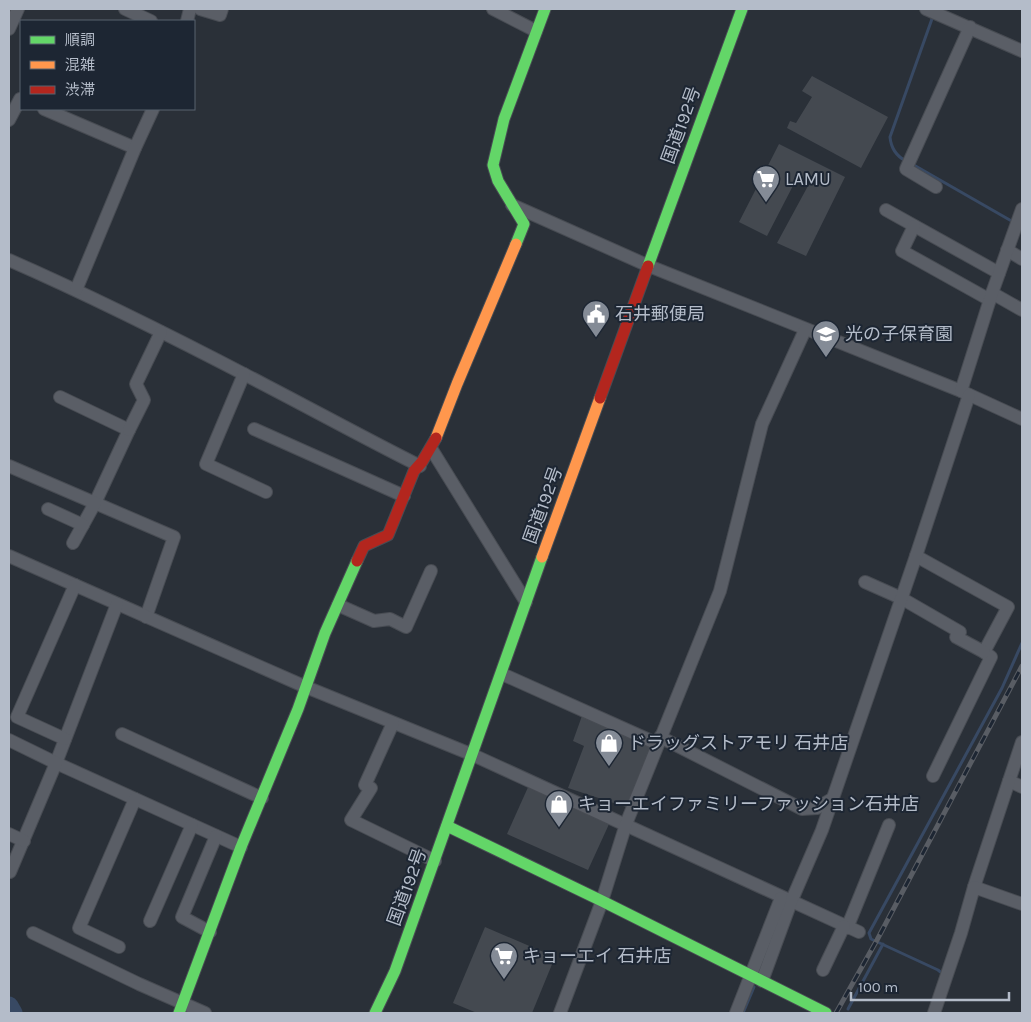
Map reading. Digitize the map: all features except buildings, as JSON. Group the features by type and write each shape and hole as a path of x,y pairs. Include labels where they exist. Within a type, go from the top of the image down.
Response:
{"main road":[{"path":"181,1008 242,847 306,687 325,633 364,546 388,535 414,471 432,450 450,400 524,224 498,181 493,165 504,119 545,9"},
{"name":"国道192号","path":"375,1013 395,971 474,754 526,602 742,9"},
{"path":"447,826 826,1013"}],"street":[{"path":"9,29 18,9"},
{"path":"124,9 149,20"},
{"path":"200,9 220,15 222,9"},
{"path":"493,9 536,31"},
{"path":"931,11 1022,51"},
{"path":"936,186 906,169 970,27"},
{"path":"9,120 17,98"},
{"path":"46,110 135,148"},
{"path":"76,290 153,110"},
{"path":"512,205 649,266 965,393 1022,419"},
{"path":"736,1013 750,975 822,830 916,556 965,393 991,296 1022,209"},
{"path":"886,210 999,273"},
{"path":"914,226 902,251 1022,310"},
{"path":"1007,250 1022,259"},
{"path":"9,260 76,290 161,332 420,466"},
{"path":"560,1013 602,901 626,824 720,591 762,424 805,330"},
{"path":"73,543 95,503 144,400 136,384 161,332"},
{"path":"244,374 206,464 266,492"},
{"path":"60,397 129,430"},
{"path":"254,429 404,496"},
{"path":"432,450 526,602"},
{"path":"9,466 174,537 146,617"},
{"path":"48,509 83,526"},
{"path":"9,556 306,687 474,754 850,929"},
{"path":"916,556 1008,607 984,652"},
{"path":"338,605 374,621 390,619 406,627 431,571"},
{"path":"865,582 901,598 960,632 956,637 991,657 933,776"},
{"path":"65,739 17,717 75,585"},
{"path":"10,872 56,763 117,604"},
{"path":"502,674 659,740 802,809 817,808 832,799"},
{"path":"393,723 365,785 371,788 351,820 435,861"},
{"path":"122,734 262,798"},
{"path":"9,740 242,847"},
{"path":"934,1013 949,972 974,887 1022,742"},
{"path":"1009,781 1022,787"},
{"path":"119,947 79,928 135,799"},
{"path":"150,921 192,825"},
{"path":"823,970 850,929 889,825"},
{"path":"9,834 24,841"},
{"path":"210,932 182,917 216,836"},
{"path":"974,887 1022,904"},
{"path":"762,981 786,900"},
{"path":"33,933 139,984 181,1008 205,1013"}],"waterway":[{"path":"906,161 899,157 890,137 933,16"},
{"path":"912,164 1015,223"},
{"path":"943,974 871,939 869,933 1002,688 1022,643"},
{"path":"848,1009 883,944"},
{"path":"743,1013 754,987"},
{"path":"9,1006 13,1013"}],"railway":[{"path":"836,1013 877,940 1022,666"}],"traffic: fast":[{"path":"516,244 524,224 498,181 493,165 504,119 545,9"},
{"path":"648,266 742,9"},
{"path":"375,1013 395,971 542,557"},
{"path":"179,1013 241,847 298,709 325,633 357,561"},
{"path":"447,826 826,1013"}],"traffic: slow":[{"path":"436,438 516,244"},
{"path":"542,557 600,398"}],"traffic: jam":[{"path":"600,398 648,266"},
{"path":"357,561 364,546 388,535 414,471 422,462 436,438"}],"place":[{"name":"LAMU","path":"766,203"},
{"name":"石井郵便局","path":"596,338"},
{"name":"光の子保育園","path":"826,358"},
{"name":"ドラッグストアモリ 石井店","path":"609,767"},
{"name":"キョーエイファミリーファッション石井店","path":"559,828"},
{"name":"キョーエイ 石井店","path":"504,980"}]}
